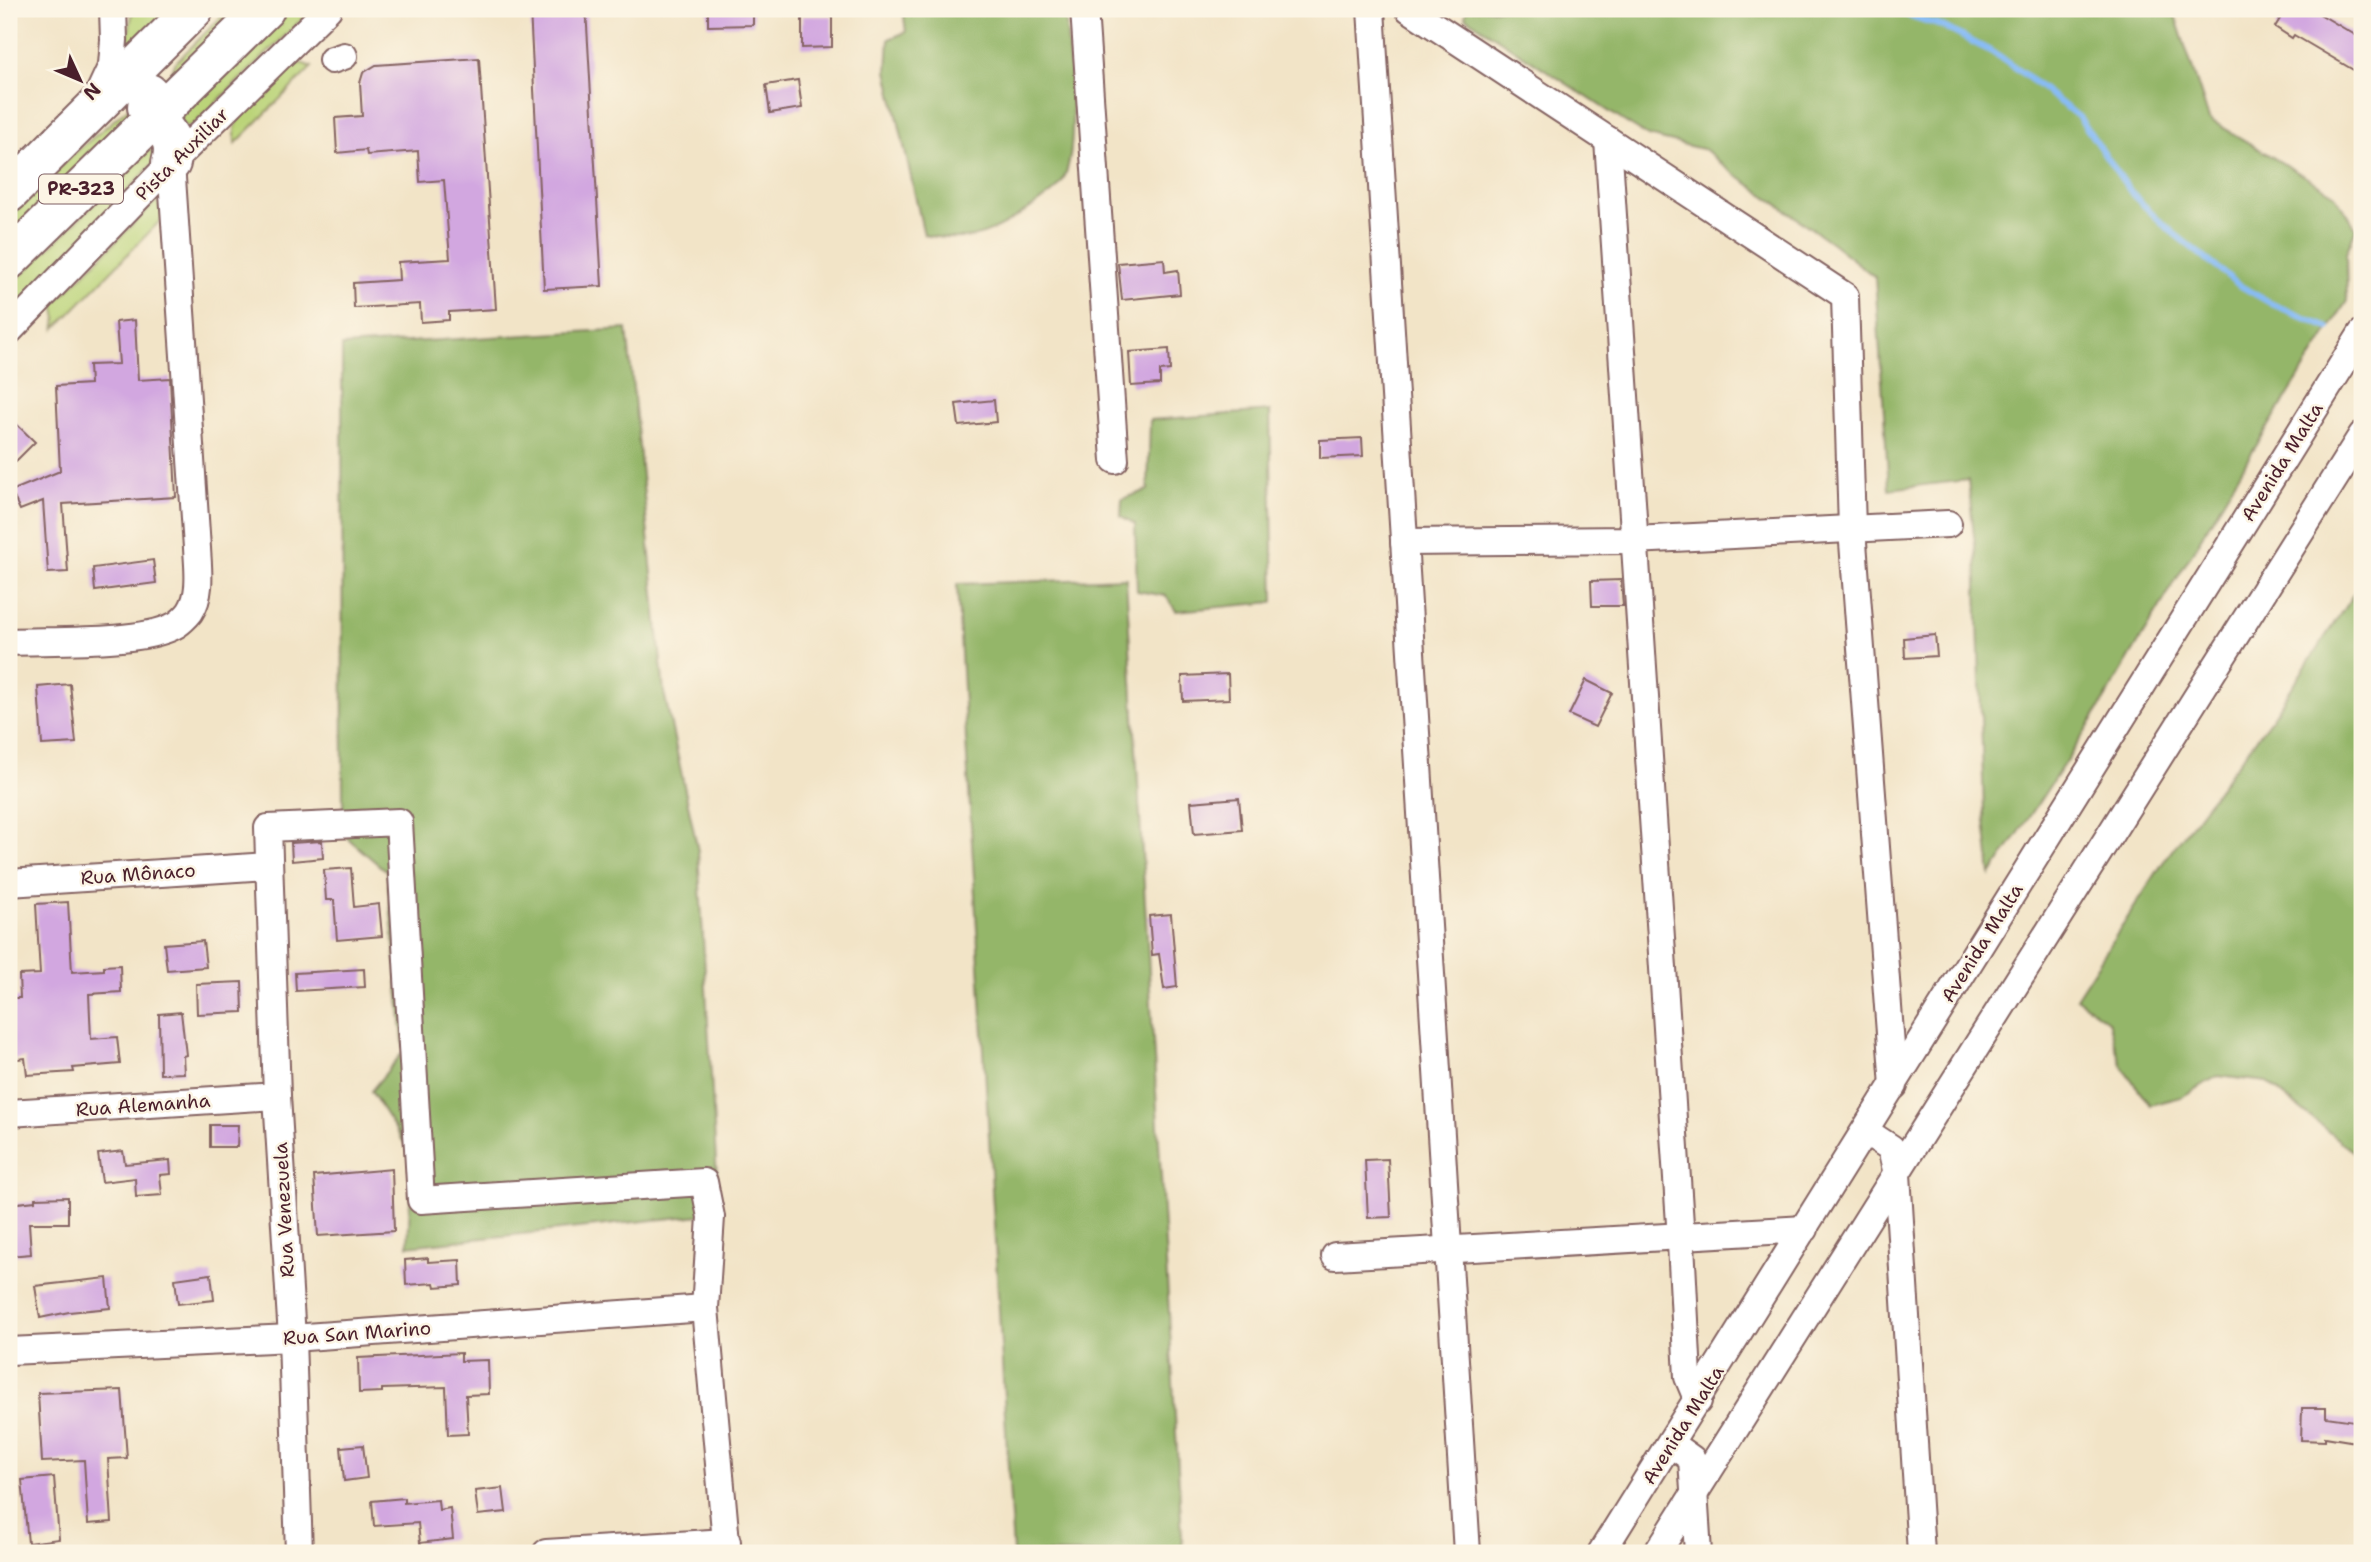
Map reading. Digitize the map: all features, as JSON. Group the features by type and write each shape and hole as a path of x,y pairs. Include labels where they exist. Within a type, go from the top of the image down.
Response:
{"highway":[{"name":"PR-323","path":"9,193 194,9"},
{"path":"174,138 148,107 150,92 157,75 215,9"},
{"name":"PR-323","path":"9,260 174,138 265,9"}],"street":[{"path":"68,134 98,95 112,65 113,9"},
{"name":"Pista Auxiliar","path":"9,331 174,138 328,9"},
{"path":"1084,9 1115,460"},
{"path":"1371,9 1467,1553"},
{"path":"1409,9 1845,296 1852,529 1894,1086"},
{"path":"9,642 126,637 176,626 190,612 197,596 197,548 174,138"},
{"path":"1608,140 1681,1234 1688,1377 1698,1401"},
{"name":"Avenida Malta","path":"1601,1553 2362,332"},
{"path":"1657,1553 2362,435"},
{"path":"1404,542 1634,540 1948,524"},
{"name":"Rua Venezuela","path":"299,1553 292,1338 277,1096 268,828 399,822 421,1200 704,1182 710,1217 705,1308"},
{"name":"Rua Mônaco","path":"9,883 268,866"},
{"name":"Rua Alemanha","path":"9,1113 277,1096"},
{"path":"1865,1131 1891,1148 1897,1174 1921,1553"},
{"path":"1335,1256 1681,1234 1805,1229"},
{"path":"546,1553 727,1548 705,1308"},
{"name":"Rua San Marino","path":"9,1351 292,1338 705,1308"},
{"path":"1671,1444 1692,1459 1698,1553"}],"green space":[{"path":"133,9 146,9 165,15 125,54"},
{"path":"229,9 246,9 168,78 175,63"},
{"path":"279,9 313,9 192,126 184,126 175,110"},
{"path":"903,9 1065,9 1072,100 1071,150 1067,170 1060,185 1051,194 983,234 961,238 924,235 887,71 889,39 906,32"},
{"path":"1467,9 2173,9 2209,119 2334,194 2356,228 2346,254 2347,301 2248,459 2087,729 1991,875 1984,813 1976,554 1968,480 1889,489 1875,277 1725,167 1706,150 1648,136 1465,17"},
{"path":"301,63 312,67 235,144 235,128 242,112 291,65"},
{"path":"128,108 130,118 9,246 9,218 70,157"},
{"path":"154,146 163,153 9,317 9,287"},
{"path":"156,201 161,206 163,218 55,329 57,318 54,304"},
{"path":"627,329 664,692 698,851 719,1213 408,1246 412,1155 371,1091 404,1051 387,872 343,834 342,346"},
{"path":"1270,411 1274,602 1176,611 1166,596 1137,591 1135,524 1121,516 1122,499 1148,490 1150,420"},
{"path":"1126,578 1183,1553 1013,1553 957,584"},
{"path":"2362,581 2362,1159 2267,1082 2218,1076 2181,1097 2150,1105 2121,1065 2108,1021 2076,998 2164,861 2271,719"}],"building":[{"path":"530,9 586,9 602,286 544,289"},
{"path":"708,9 753,9 753,25 708,26"},
{"path":"2286,9 2311,9 2362,39 2362,75 2294,35 2292,38 2275,27"},
{"path":"802,16 832,16 832,47 802,48"},
{"path":"479,58 496,309 449,312 449,320 421,322 420,304 354,308 353,283 399,280 398,262 450,259 444,180 420,182 418,151 367,155 366,150 337,153 335,118 362,116 360,83 363,73 376,65"},
{"path":"798,80 802,108 770,113 766,85"},
{"path":"1164,259 1165,272 1178,270 1180,294 1122,300 1118,263"},
{"path":"135,320 138,380 170,378 176,497 63,504 68,572 48,573 43,501 20,510 11,491 60,471 56,386 90,384 89,365 119,364 116,322"},
{"path":"1169,349 1170,370 1160,371 1160,384 1131,386 1129,352"},
{"path":"994,400 996,422 959,426 956,404"},
{"path":"9,417 35,442 9,468"},
{"path":"1362,438 1363,456 1320,458 1320,440"},
{"path":"153,560 156,583 95,591 93,568"},
{"path":"1621,580 1623,606 1592,606 1591,581"},
{"path":"1935,635 1937,656 1905,658 1904,638"},
{"path":"1228,674 1229,699 1183,701 1182,676"},
{"path":"1586,680 1612,693 1595,727 1569,715"},
{"path":"70,684 76,743 42,745 38,687"},
{"path":"1239,798 1242,830 1194,834 1191,802"},
{"path":"322,841 323,858 292,861 291,843"},
{"path":"351,868 354,907 379,904 382,936 337,940 334,900 326,900 324,870"},
{"path":"68,902 72,972 104,970 104,966 120,965 121,992 89,994 91,1039 117,1037 120,1064 73,1068 74,1072 27,1075 25,1058 9,1060 9,998 20,998 19,975 40,974 36,904"},
{"path":"1171,914 1177,987 1164,989 1159,954 1152,955 1149,916"},
{"path":"203,941 206,967 167,970 164,944"},
{"path":"364,969 365,987 296,991 295,973"},
{"path":"242,982 243,1012 197,1014 196,984"},
{"path":"181,1012 186,1055 183,1056 184,1073 160,1074 159,1014"},
{"path":"210,1125 238,1125 237,1147 210,1147"},
{"path":"123,1151 125,1164 170,1160 171,1174 160,1175 162,1195 136,1197 135,1178 102,1182 98,1154"},
{"path":"1388,1159 1391,1217 1368,1218 1365,1160"},
{"path":"392,1169 394,1231 318,1236 314,1176"},
{"path":"68,1197 68,1223 29,1223 31,1254 9,1256 9,1204 35,1201 35,1198"},
{"path":"428,1258 428,1262 460,1260 461,1285 406,1285 405,1260"},
{"path":"211,1274 214,1300 178,1304 175,1279"},
{"path":"107,1278 110,1308 40,1318 35,1286"},
{"path":"461,1353 461,1361 488,1360 489,1394 466,1395 468,1434 448,1435 446,1387 382,1389 382,1392 359,1393 358,1358"},
{"path":"122,1390 127,1458 108,1459 112,1522 88,1524 84,1460 42,1462 38,1393"},
{"path":"2302,1408 2326,1408 2326,1417 2362,1422 2362,1443 2325,1437 2325,1441 2301,1440"},
{"path":"363,1445 367,1478 344,1481 341,1447"},
{"path":"54,1477 59,1539 28,1543 22,1480"},
{"path":"503,1488 506,1512 478,1515 475,1491"},
{"path":"404,1498 404,1503 438,1500 439,1510 450,1508 453,1539 420,1543 418,1523 374,1526 372,1501"}],"waterway":[{"path":"1889,9 1944,27 1992,52 2025,75 2079,117 2133,195 2172,232 2239,285 2272,304 2329,328"}]}
